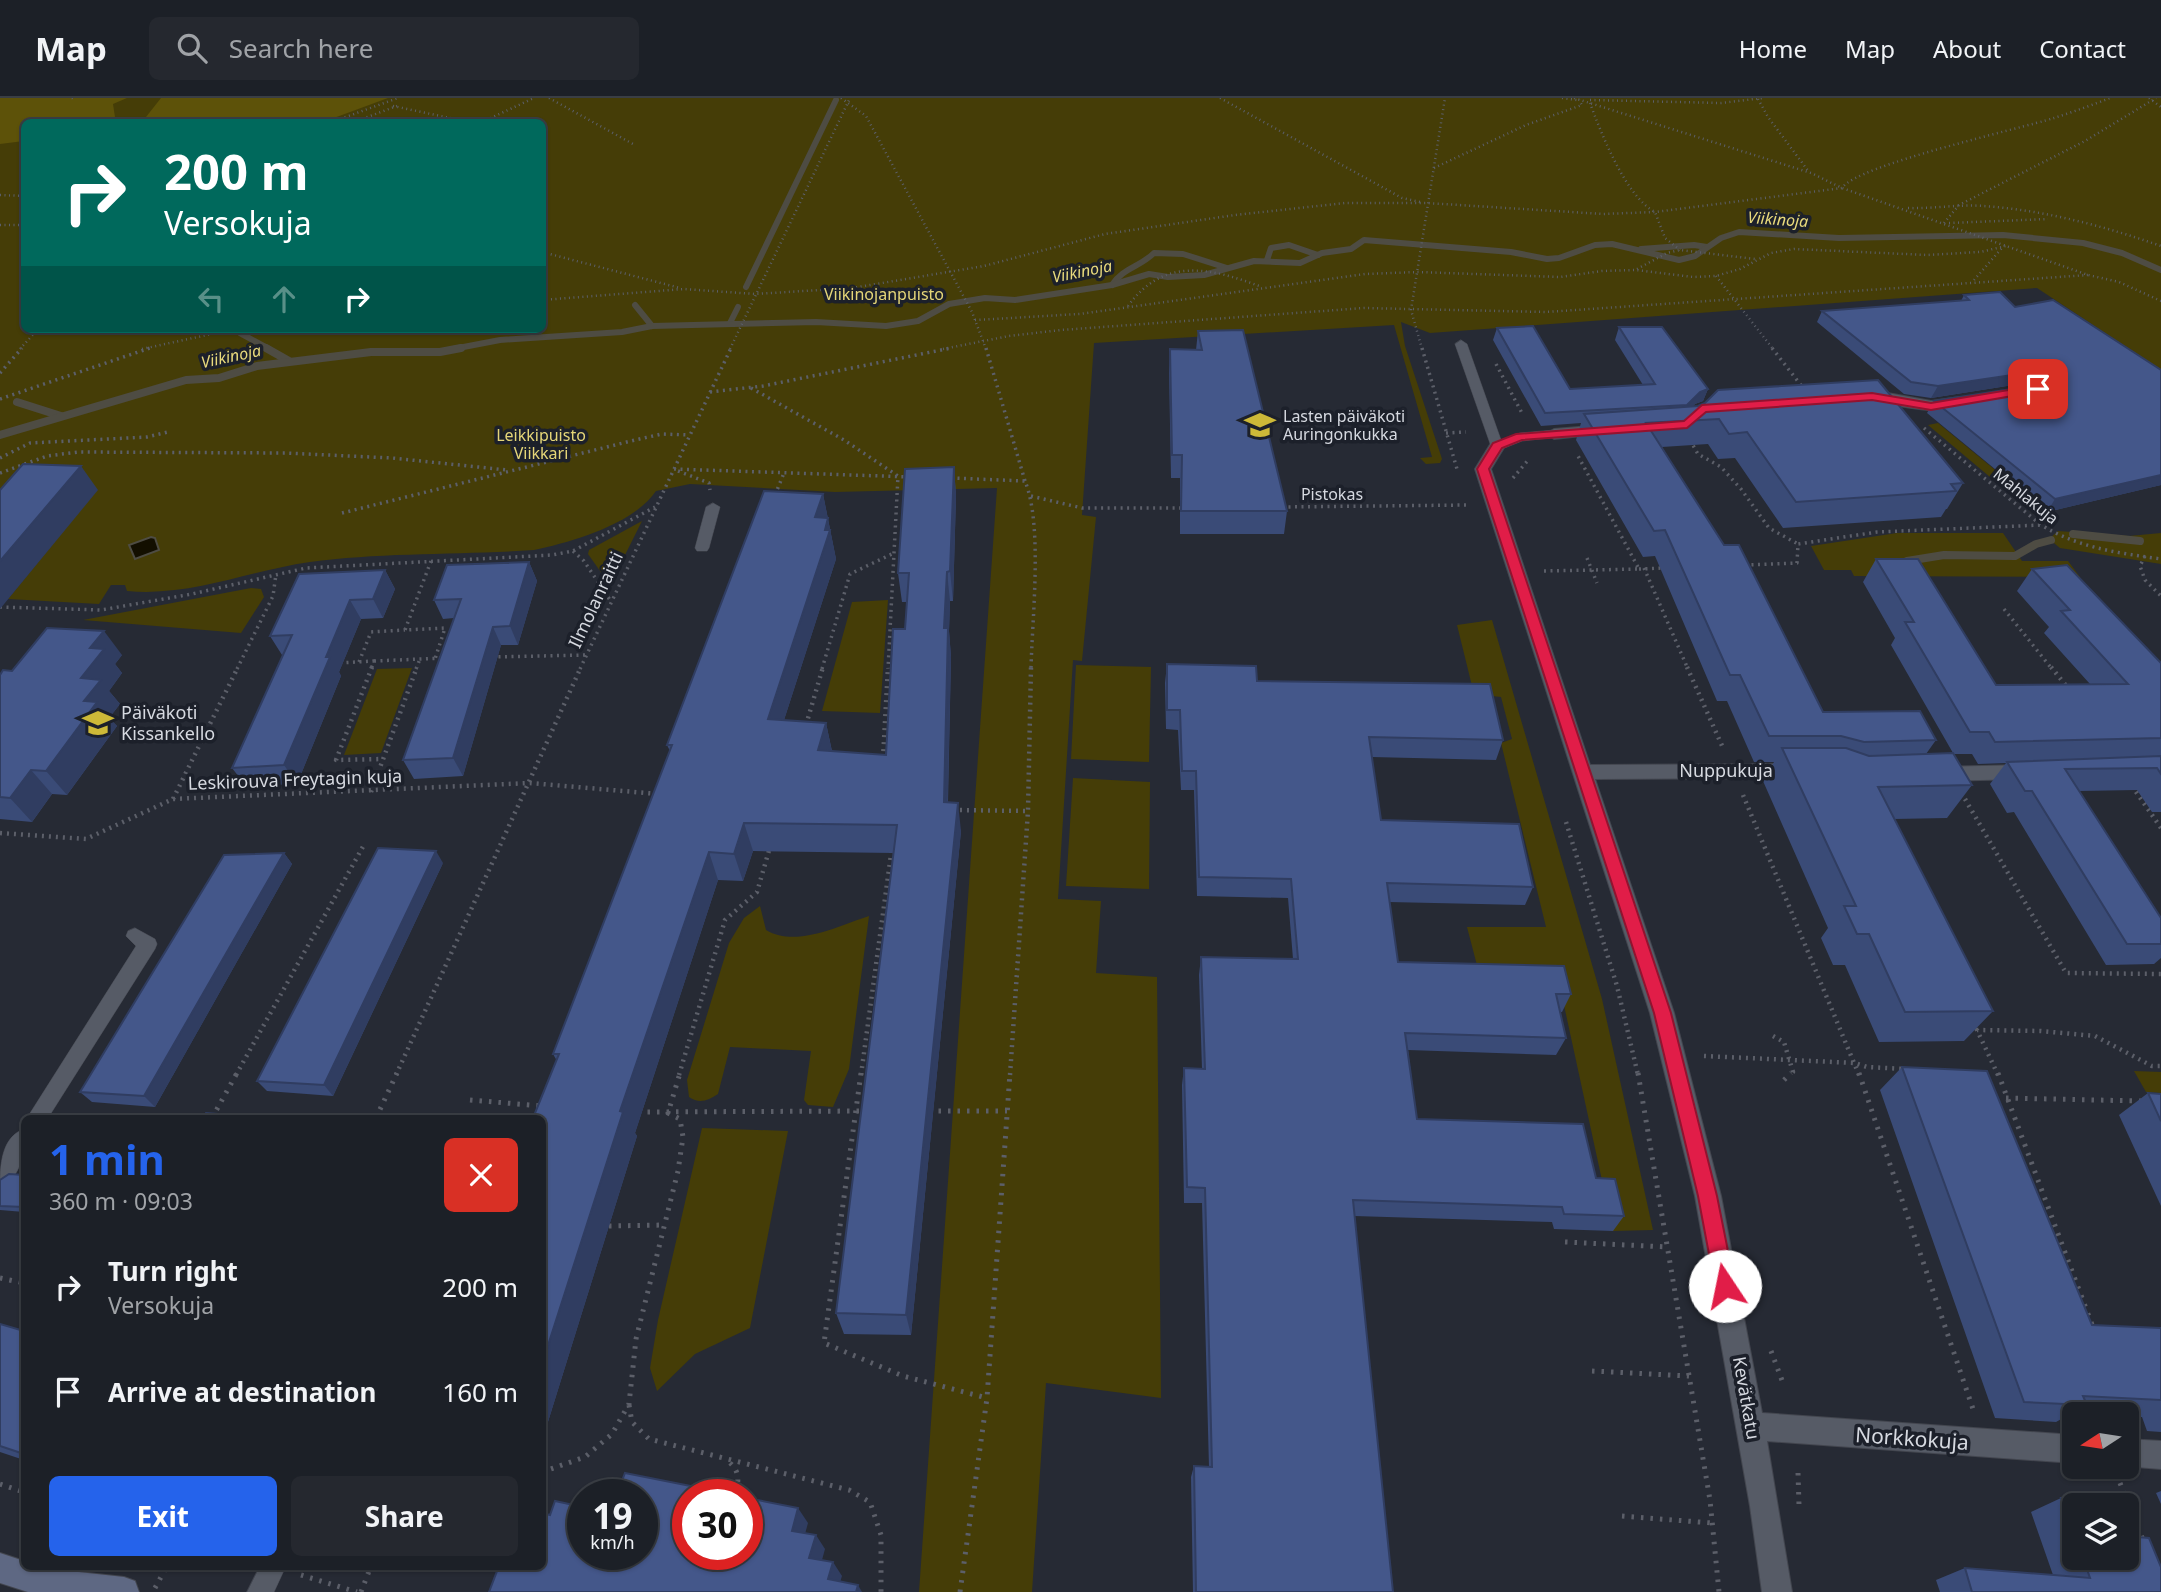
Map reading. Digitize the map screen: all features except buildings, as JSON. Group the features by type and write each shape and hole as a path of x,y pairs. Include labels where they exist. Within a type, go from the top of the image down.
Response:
{"street":[{"path":"1813,401 1872,397 1931,406 1971,400"},
{"path":"1560,434 1616,429"},
{"name":"Kevätkatu","path":"1497,446 1483,469 1662,1013 1707,1196 1751,1426 1777,1592"},
{"name":"Nuppukuja","path":"1584,772 1812,771"},
{"path":"1912,775 2042,772"},
{"name":"Norkkokuja","path":"1751,1426 2062,1448"},
{"path":"2139,1461 2161,1455"},
{"path":"0,1568 53,1588 124,1592"}],"lane":[{"path":"1461,344 1497,446 1520,437 1560,434"},
{"path":"702,548 713,507"},
{"path":"39,1115 148,944 135,936"},
{"path":"0,1177 21,1143"},
{"path":"260,1592 272,1570"}],"path":[{"path":"340,119 398,98"},
{"path":"488,119 534,98"},
{"path":"549,98 633,144"},
{"path":"841,98 849,100 866,116 972,312 984,342 1031,496 1034,539 1028,811 987,1398 960,1592"},
{"path":"1220,98 1402,198 1427,203"},
{"path":"1445,98 1411,310 1459,478"},
{"path":"1562,98 1721,103 1763,98"},
{"path":"546,253 684,289 755,294 852,288 984,266 1105,234 1345,204 1427,203 1603,214 1655,212 1842,188 1846,182 1875,169 2057,117 2110,98"},
{"path":"1433,169 1526,125 1582,105 1576,99"},
{"path":"1576,99 1811,173 1842,188 2088,275 2119,282 2161,301"},
{"path":"1758,99 1801,164 1811,173"},
{"path":"1902,207 1944,208 1959,205 2085,141 2153,99 2161,107"},
{"name":"Ilmolanraitti","path":"377,1115 530,783 610,600 849,100"},
{"path":"1590,103 1603,139 1623,176 1647,208 1655,212 1665,238 1680,250"},
{"path":"393,106 456,119"},
{"path":"362,119 398,106"},
{"path":"0,195 21,196"},
{"path":"1959,205 2002,209 2062,220 2132,235 2161,246"},
{"path":"1944,223 1959,205"},
{"path":"1944,223 2062,220"},
{"path":"0,225 21,225"},
{"path":"975,320 1080,314 1365,274 1418,272 1560,277 1602,271 1636,270 1716,276 1740,269 1755,259 1794,249 1946,256 2006,246"},
{"path":"1971,281 1986,271 1991,258 2006,246"},
{"path":"1636,270 1654,259 1680,250 1724,253 1755,259"},
{"path":"1127,307 1135,293 1147,282 1165,271 1186,268 1240,278 1265,288"},
{"path":"710,392 1061,330 1364,308 1546,312 2088,275"},
{"path":"1716,276 1813,401"},
{"path":"715,292 718,285"},
{"path":"546,299 684,289"},
{"path":"0,373 35,333"},
{"path":"0,399 140,350 217,333"},
{"path":"1492,356 1533,436"},
{"path":"750,387 844,440 898,476"},
{"name":"Mahlakuja","path":"1903,401 1921,425 2041,525 2071,543 2161,559"},
{"path":"0,458 30,443 147,437 168,432"},
{"path":"342,513 662,434 690,435"},
{"path":"1560,434 1642,568 1856,1063 1984,1443"},
{"path":"1686,434 1698,454 1721,467 1741,489 1769,528 1798,544 1894,531 2041,525"},
{"path":"0,473 47,456 78,452 285,453 392,458 508,470"},
{"path":"674,469 923,477"},
{"path":"674,469 709,483 713,507"},
{"path":"774,499 784,473"},
{"path":"882,768 888,716 898,476"},
{"path":"949,478 1025,481"},
{"path":"1031,496 1082,508 1192,508"},
{"path":"1465,496 1471,517"},
{"name":"Pistokas","path":"1275,507 1467,505"},
{"path":"0,607 102,610 192,594 276,574 353,564 518,558 573,551 655,507"},
{"path":"1885,520 1894,531"},
{"path":"1736,566 1797,563 1798,544"},
{"path":"573,551 584,561 610,600"},
{"path":"806,727 850,574 894,554"},
{"path":"2145,556 2140,566 2145,580 2161,596"},
{"path":"1587,558 1597,583"},
{"path":"405,630 431,561"},
{"path":"1747,565 1753,578"},
{"path":"1536,571 1671,568"},
{"path":"173,799 273,596 276,574"},
{"path":"2004,609 2070,691"},
{"path":"359,662 371,632 445,628 435,659"},
{"path":"490,657 586,655"},
{"path":"335,663 448,658"},
{"path":"371,792 420,659"},
{"path":"374,661 336,760 383,759"},
{"path":"1951,774 2066,974 2161,974"},
{"path":"2128,780 2161,828"},
{"name":"Leskirouva Freytagin kuja","path":"0,833 86,839 173,799 530,783 660,794 655,807"},
{"path":"950,810 1028,811"},
{"path":"1563,811 1617,986 1642,1087 1712,1522 1719,1592"},
{"path":"214,1115 365,842"},
{"path":"668,1113 725,920 757,892 772,842"},
{"path":"896,854 892,844 824,1343 857,1361 914,1382 987,1398"},
{"path":"1971,1018 1998,1074 2097,1338"},
{"path":"1977,1030 2041,1031 2095,1036 2152,1066 2161,1066"},
{"path":"1773,1036 1783,1042 1790,1059 1793,1072 1784,1080"},
{"path":"1704,1056 1856,1063 1867,1067 1907,1069"},
{"path":"1985,1073 1998,1074"},
{"path":"2006,1098 2148,1101"},
{"path":"470,1100 543,1106 539,1115"},
{"path":"626,1112 880,1111"},
{"path":"920,1111 1007,1111"},
{"path":"668,1113 680,1119 683,1137 678,1171 636,1339 629,1404 632,1422 649,1439 726,1461 849,1490 870,1502 881,1535 881,1592"},
{"path":"609,1226 665,1225"},
{"path":"1565,1242 1668,1247"},
{"path":"0,1278 21,1282"},
{"path":"1592,1371 1689,1376"},
{"path":"546,1471 585,1457 611,1434 629,1404"},
{"path":"726,1461 736,1468 738,1479"},
{"path":"2126,1479 2145,1544"},
{"path":"0,1484 21,1491"},
{"path":"1622,1516 1712,1522"},
{"path":"153,1592 165,1570"},
{"path":"284,1570 359,1592 369,1570"}],"green space":[{"name":"Viikinojanpuisto","path":"0,98 2161,98 2161,370 2037,288 1430,333 1401,322 1405,346 1442,459 1440,463 1426,464 1420,458 1432,457 1394,325 1094,343 1082,515 1096,517 1082,661 1073,660 1058,899 1101,901 1096,973 1157,977 1161,1398 1046,1383 1032,1592 919,1592 997,488 835,492 690,484 656,491 633,513 601,530 534,550 337,559 287,566 197,587 151,592 127,591 125,585 111,585 99,604 8,599 97,490 0,500"},
{"path":"1938,423 2045,511 2034,514 1928,425"},
{"path":"642,521 610,585 588,554 589,550"},
{"path":"2058,531 2129,536 2161,533 2161,564 2060,548 2049,539"},
{"path":"1897,533 2003,533 2022,561 2068,561 2080,577 1854,576 1851,570 1824,570 1811,546"},
{"path":"251,588 261,589 264,597 241,633 83,620"},
{"path":"888,600 880,713 822,711 852,602"},
{"path":"1492,620 1602,999 1653,1230 1613,1231 1557,973 1479,973 1467,927 1546,927 1501,743 1512,739 1501,697 1474,694 1457,625"},
{"path":"1076,665 1151,667 1149,762 1071,759"},
{"path":"412,668 381,753 344,755 377,669"},
{"path":"1073,778 1150,782 1149,889 1066,886"},
{"path":"760,906 766,930 790,937 817,934 869,916 849,1069 833,1107 808,1105 804,1100 811,1051 730,1047 718,1094 704,1101 689,1097 687,1080 729,943 744,918"},
{"path":"2134,1071 2161,1072 2161,1093 2146,1092"},
{"path":"702,1128 788,1131 750,1328 695,1354 657,1391 650,1368 658,1320"}],"shaded area":[{"path":"0,98 127,98 113,104 115,117 112,119 21,119 21,141 0,144"},
{"path":"161,98 388,98 331,119 144,119"},
{"path":"155,538 159,550 135,559 129,545"}],"waterway":[{"path":"746,287 836,100"},
{"name":"Viikinoja","path":"1318,255 1351,249 1364,240 1511,252 1547,259 1559,258 1595,245 1612,244 1679,260 1695,256 1721,238 1739,232 1839,238 2003,235 2083,243 2122,253 2161,270"},
{"path":"1267,260 1271,248 1289,245 1318,255"},
{"path":"1641,249 1694,245 1707,247"},
{"path":"1112,285 1121,275 1154,253 1183,254 1227,268"},
{"name":"Viikinoja","path":"1112,285 1149,274 1168,277 1204,275 1254,261 1300,263 1318,255"},
{"name":"Viikinoja","path":"652,326 816,322 886,326 918,321 949,304 985,298 1015,300 1112,285"},
{"path":"635,305 652,326"},
{"path":"730,323 738,307"},
{"name":"Viikinoja","path":"453,349 500,340 622,332 652,326"},
{"path":"240,333 269,349"},
{"path":"266,348 289,361"},
{"name":"Viikinoja","path":"0,435 186,380 219,378 257,366 371,352 440,352 461,348"},
{"path":"17,402 61,416"},
{"path":"2073,534 2140,541"},
{"path":"1907,561 1944,555 2015,556 2036,544 2051,540"}],"place":[{"name":"Lasten päiväkoti Auringonkukka","path":"1260,425"},
{"name":"Päiväkoti Kissankello","path":"98,723"}],"route":[{"path":"1725,1286 1707,1196 1662,1013 1483,469 1497,446 1520,437 1687,424 1702,409 1872,397 1931,406 2038,389"}],"park label":[{"name":"Leikkipuisto Viikkari","path":"541,444"}]}
